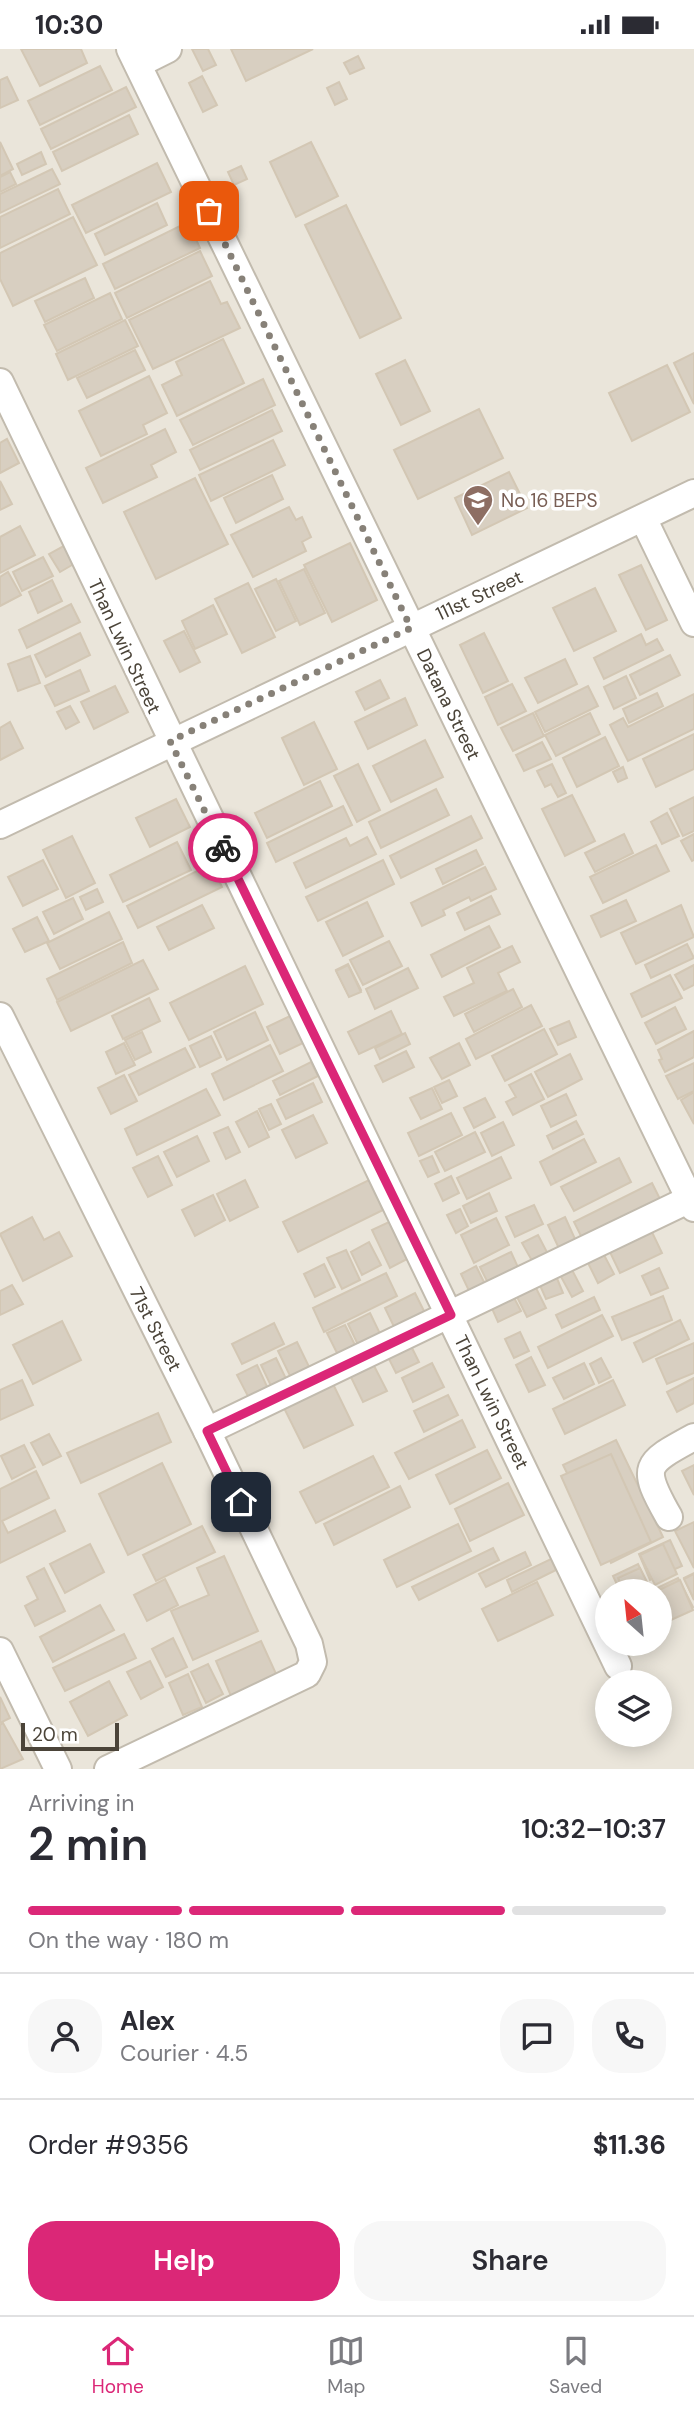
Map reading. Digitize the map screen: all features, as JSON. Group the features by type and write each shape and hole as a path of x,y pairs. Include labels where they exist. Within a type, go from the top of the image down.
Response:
{"street":[{"path":"134,57 169,49"},
{"name":"Datana Street","path":"134,57 693,1202"},
{"name":"Than Lwin Street","path":"0,382 170,741 451,1315 618,1666"},
{"name":"111st Street","path":"0,825 170,741 694,493"},
{"path":"643,518 694,623"},
{"name":"71st Street","path":"0,1016 207,1431 309,1644 313,1662 307,1674 108,1769"},
{"path":"207,1431 693,1202"},
{"path":"669,1517 650,1483 651,1467 662,1454 694,1437"},
{"path":"0,1651 58,1769"}],"shaded area":[{"path":"0,49 694,49 694,1769 0,1769"}],"building":[{"path":"21,49 81,49 87,63 40,86"},
{"path":"192,49 208,49 216,65 203,71"},
{"path":"231,49 313,49 246,81"},
{"path":"358,56 364,68 350,74 344,63"},
{"path":"100,66 112,90 40,125 28,101"},
{"path":"202,76 217,105 203,112 189,83"},
{"path":"7,77 18,100 0,108 0,80"},
{"path":"339,82 347,99 335,105 327,88"},
{"path":"126,87 136,107 51,149 41,129"},
{"path":"129,115 138,134 62,171 53,152"},
{"path":"0,142 13,169 0,176"},
{"path":"311,142 338,196 296,217 270,162"},
{"path":"41,152 46,164 22,175 17,164"},
{"path":"157,163 171,192 86,233 72,205"},
{"path":"241,166 247,179 234,185 228,172"},
{"path":"52,169 60,184 0,213 0,194"},
{"path":"10,172 16,184 0,192 0,177"},
{"path":"58,189 70,214 0,248 0,217"},
{"path":"157,203 167,225 105,255 95,234"},
{"path":"346,205 401,318 360,338 305,225"},
{"path":"73,217 97,265 13,306 0,279 0,253"},
{"path":"188,222 200,248 115,289 103,264"},
{"path":"200,251 212,276 127,318 115,293"},
{"path":"85,278 94,298 45,322 35,301"},
{"path":"210,281 221,304 227,302 240,328 153,369 129,320"},
{"path":"110,293 122,319 57,351 44,325"},
{"path":"125,320 138,346 68,380 56,354"},
{"path":"223,339 244,383 177,416 162,385 182,375 176,362"},
{"path":"135,350 145,370 87,398 77,378"},
{"path":"694,353 694,404 674,363"},
{"path":"405,360 430,411 401,425 376,374"},
{"path":"667,365 690,412 632,441 609,393"},
{"path":"149,376 167,413 143,425 147,434 101,456 79,411"},
{"path":"263,379 275,405 193,445 180,420"},
{"path":"479,409 503,458 418,499 394,450"},
{"path":"272,410 282,431 200,470 190,450"},
{"path":"165,429 176,452 151,465 157,477 103,503 86,468"},
{"path":"7,439 19,463 0,473 0,443"},
{"path":"273,440 285,465 211,501 199,475"},
{"path":"509,472 527,508 472,535 455,498"},
{"path":"272,475 283,499 236,523 224,498"},
{"path":"195,478 228,544 156,579 124,512"},
{"path":"0,481 12,504 0,510"},
{"path":"289,507 296,520 302,517 311,537 302,542 306,551 253,577 231,535"},
{"path":"20,526 35,555 0,573 0,537"},
{"path":"69,543 79,561 60,572 49,554"},
{"path":"350,543 377,600 332,622 304,565"},
{"path":"43,557 53,576 22,591 13,572"},
{"path":"641,565 667,620 646,630 619,575"},
{"path":"304,569 325,613 300,625 279,581"},
{"path":"8,572 21,595 0,606 0,577"},
{"path":"276,579 296,621 276,631 255,589"},
{"path":"52,580 62,601 38,613 29,592"},
{"path":"248,583 275,637 242,653 215,599"},
{"path":"595,588 616,631 574,651 553,608"},
{"path":"71,604 80,622 27,648 19,630"},
{"path":"213,605 227,634 195,649 182,621"},
{"path":"184,631 200,662 180,672 164,641"},
{"path":"80,633 90,655 46,677 35,655"},
{"path":"484,633 508,681 483,693 460,645"},
{"path":"641,634 646,645 657,639 663,650 604,679 594,658"},
{"path":"670,655 680,675 640,695 630,675"},
{"path":"30,656 40,683 18,691 8,664"},
{"path":"565,659 577,684 538,703 525,678"},
{"path":"80,670 89,691 55,706 45,686"},
{"path":"626,676 636,698 614,709 604,687"},
{"path":"380,680 389,698 365,710 356,692"},
{"path":"512,684 526,711 498,725 485,697"},
{"path":"115,686 128,712 94,729 81,702"},
{"path":"588,686 598,706 545,732 535,712"},
{"path":"657,693 663,706 629,723 623,709"},
{"path":"694,694 694,729 628,761 610,725 623,718 628,727"},
{"path":"405,698 417,725 368,749 355,722"},
{"path":"70,706 79,722 66,729 57,712"},
{"path":"533,713 544,736 513,751 501,728"},
{"path":"590,713 600,734 556,756 545,735"},
{"path":"10,722 23,748 0,760 0,728"},
{"path":"314,722 337,769 304,785 282,738"},
{"path":"694,734 694,769 656,787 643,759"},
{"path":"605,737 619,766 577,787 563,758"},
{"path":"425,740 443,777 391,802 373,766"},
{"path":"542,742 551,759 524,771 516,755"},
{"path":"358,764 380,810 357,822 334,776"},
{"path":"552,764 566,793 558,797 551,784 545,787 537,771"},
{"path":"623,767 627,778 618,782 613,772"},
{"path":"320,781 332,806 267,838 255,813"},
{"path":"436,789 449,815 381,848 369,822"},
{"path":"572,795 595,841 565,856 542,809"},
{"path":"694,797 694,831 683,836 670,809"},
{"path":"176,799 190,827 150,847 136,818"},
{"path":"343,806 352,825 276,862 267,843"},
{"path":"667,813 679,836 662,844 651,822"},
{"path":"471,816 482,838 401,878 390,856"},
{"path":"624,834 633,853 595,872 585,853"},
{"path":"694,834 694,860 692,861 681,841"},
{"path":"72,836 95,883 66,898 43,850"},
{"path":"367,837 376,854 306,888 294,863 346,838 350,846"},
{"path":"177,842 191,870 123,902 110,875"},
{"path":"656,845 669,871 603,903 590,877"},
{"path":"476,850 483,864 443,884 436,869"},
{"path":"43,860 58,889 23,906 8,877"},
{"path":"383,860 394,884 318,921 306,897"},
{"path":"211,864 222,887 138,928 127,906"},
{"path":"485,867 496,889 471,901 469,897 443,910 445,915 422,926 411,903"},
{"path":"97,889 103,902 86,910 80,897"},
{"path":"491,896 500,914 465,930 457,913"},
{"path":"73,898 83,919 54,934 43,912"},
{"path":"626,900 636,921 601,937 591,916"},
{"path":"367,902 383,936 343,956 326,922"},
{"path":"202,905 214,928 169,950 157,927"},
{"path":"681,905 694,937 636,964 621,933"},
{"path":"109,912 122,939 60,969 47,943"},
{"path":"37,917 49,941 25,952 13,929"},
{"path":"489,926 500,947 442,977 431,955"},
{"path":"389,941 402,966 363,985 350,960"},
{"path":"123,942 132,963 57,1000 47,979"},
{"path":"687,944 694,958 651,978 645,965"},
{"path":"512,946 520,962 498,973 507,991 454,1016 444,997 474,983 467,968"},
{"path":"143,960 158,989 71,1031 57,1002"},
{"path":"348,964 361,990 349,996 336,970"},
{"path":"348,965 361,992 349,997 336,971"},
{"path":"694,965 694,985 684,990 675,975"},
{"path":"245,966 263,1004 189,1040 170,1003"},
{"path":"408,968 418,988 375,1009 366,989"},
{"path":"670,975 682,998 642,1017 631,994"},
{"path":"513,989 522,1007 474,1032 465,1014"},
{"path":"149,998 160,1021 123,1039 112,1016"},
{"path":"531,1005 542,1026 476,1059 466,1039"},
{"path":"675,1007 686,1029 656,1044 645,1023"},
{"path":"391,1011 402,1034 359,1054 348,1032"},
{"path":"255,1012 268,1040 227,1060 214,1032"},
{"path":"290,1016 303,1043 280,1054 267,1027"},
{"path":"569,1021 576,1037 558,1045 550,1029"},
{"path":"544,1029 557,1054 505,1081 492,1056"},
{"path":"694,1031 694,1057 665,1072 658,1050"},
{"path":"142,1032 151,1052 135,1060 125,1040"},
{"path":"405,1033 410,1044 380,1059 375,1048"},
{"path":"211,1036 221,1057 200,1067 190,1046"},
{"path":"124,1043 135,1065 116,1074 106,1052"},
{"path":"459,1043 470,1065 442,1079 430,1058"},
{"path":"270,1045 283,1071 224,1100 212,1074"},
{"path":"185,1048 195,1067 139,1095 129,1075"},
{"path":"406,1051 414,1067 383,1082 375,1066"},
{"path":"570,1054 582,1079 548,1097 535,1072"},
{"path":"311,1062 318,1076 280,1095 273,1081"},
{"path":"694,1063 694,1091 678,1099 666,1076"},
{"path":"531,1074 544,1099 513,1115 506,1102 516,1097 509,1085"},
{"path":"124,1075 137,1101 111,1114 98,1088"},
{"path":"449,1080 457,1096 442,1103 434,1087"},
{"path":"313,1083 322,1102 286,1119 277,1100"},
{"path":"432,1088 442,1109 421,1119 410,1098"},
{"path":"206,1089 220,1115 137,1155 125,1129"},
{"path":"694,1092 694,1124 681,1100"},
{"path":"566,1094 576,1115 551,1127 541,1106"},
{"path":"485,1098 495,1117 474,1128 464,1108"},
{"path":"271,1104 281,1124 269,1130 259,1109"},
{"path":"257,1111 269,1137 249,1147 236,1122"},
{"path":"451,1113 462,1135 419,1156 408,1133"},
{"path":"313,1115 327,1143 296,1158 282,1130"},
{"path":"576,1121 583,1134 553,1149 547,1136"},
{"path":"503,1122 514,1145 492,1156 481,1133"},
{"path":"228,1127 240,1152 226,1159 214,1133"},
{"path":"475,1132 485,1152 445,1171 435,1152"},
{"path":"197,1136 209,1161 177,1177 164,1152"},
{"path":"584,1139 596,1162 551,1185 540,1162"},
{"path":"158,1156 172,1185 148,1197 133,1168"},
{"path":"432,1156 439,1172 428,1177 420,1161"},
{"path":"501,1157 511,1178 467,1199 457,1178"},
{"path":"619,1158 631,1182 574,1211 561,1187"},
{"path":"451,1176 459,1193 443,1201 435,1184"},
{"path":"245,1180 258,1207 230,1221 217,1194"},
{"path":"369,1180 383,1210 298,1252 283,1222"},
{"path":"652,1183 663,1205 585,1244 574,1222"},
{"path":"489,1193 497,1211 471,1223 463,1206"},
{"path":"213,1195 225,1220 195,1236 182,1210"},
{"path":"534,1205 543,1224 515,1237 506,1217"},
{"path":"460,1209 468,1226 456,1233 447,1215"},
{"path":"32,1217 44,1240 59,1232 72,1256 23,1281 0,1234"},
{"path":"565,1217 580,1250 563,1257 548,1225"},
{"path":"496,1218 509,1245 474,1263 461,1235"},
{"path":"389,1222 407,1259 390,1268 372,1230"},
{"path":"650,1228 662,1253 620,1273 608,1248"},
{"path":"538,1235 550,1258 535,1266 522,1243"},
{"path":"369,1242 381,1265 362,1275 351,1252"},
{"path":"346,1250 360,1280 342,1289 327,1258"},
{"path":"511,1252 521,1274 491,1289 480,1267"},
{"path":"604,1255 614,1274 598,1283 588,1263"},
{"path":"324,1264 335,1287 315,1297 304,1274"},
{"path":"476,1266 487,1288 471,1295 461,1274"},
{"path":"571,1268 583,1291 572,1297 559,1273"},
{"path":"659,1268 668,1288 651,1295 642,1276"},
{"path":"386,1273 397,1296 324,1332 313,1308"},
{"path":"556,1276 563,1293 546,1299 539,1283"},
{"path":"533,1282 546,1308 527,1317 514,1291"},
{"path":"12,1285 23,1304 0,1315 0,1291"},
{"path":"415,1293 428,1319 397,1333 385,1308"},
{"path":"512,1294 521,1311 498,1322 490,1304"},
{"path":"663,1296 672,1320 622,1340 612,1317"},
{"path":"594,1297 600,1310 562,1328 556,1315"},
{"path":"370,1313 384,1342 362,1353 348,1324"},
{"path":"602,1315 613,1336 548,1368 538,1347"},
{"path":"680,1320 689,1339 643,1362 634,1343"},
{"path":"62,1321 81,1360 33,1384 13,1345"},
{"path":"274,1323 284,1344 242,1364 232,1344"},
{"path":"345,1325 359,1353 341,1361 327,1333"},
{"path":"520,1332 529,1351 514,1358 505,1339"},
{"path":"297,1342 313,1375 294,1384 278,1351"},
{"path":"694,1343 694,1373 667,1384 656,1359"},
{"path":"410,1344 419,1362 396,1373 387,1355"},
{"path":"531,1357 545,1385 529,1392 516,1365"},
{"path":"276,1358 289,1385 274,1392 261,1365"},
{"path":"601,1358 611,1377 599,1383 590,1364"},
{"path":"371,1360 387,1391 363,1402 348,1371"},
{"path":"432,1363 444,1387 413,1402 402,1378"},
{"path":"584,1363 594,1384 564,1399 553,1378"},
{"path":"257,1365 270,1393 251,1402 237,1375"},
{"path":"694,1378 694,1403 677,1412 667,1392"},
{"path":"22,1380 33,1405 0,1420 0,1390"},
{"path":"613,1380 625,1405 565,1434 553,1409"},
{"path":"332,1382 353,1425 304,1448 283,1406"},
{"path":"448,1395 458,1415 424,1432 414,1411"},
{"path":"158,1413 171,1442 81,1483 67,1453"},
{"path":"462,1420 475,1447 409,1479 395,1453"},
{"path":"49,1434 61,1456 43,1465 31,1443"},
{"path":"616,1440 663,1537 611,1563 563,1465"},
{"path":"24,1445 35,1467 12,1479 1,1456"},
{"path":"487,1450 501,1478 450,1504 436,1475"},
{"path":"611,1454 651,1542 601,1565 561,1476"},
{"path":"373,1456 389,1487 316,1523 300,1492"},
{"path":"162,1463 191,1524 128,1555 99,1494"},
{"path":"694,1465 694,1495 682,1471"},
{"path":"36,1471 49,1498 2,1521 8,1533 55,1510 65,1531 0,1563 0,1489"},
{"path":"508,1483 524,1515 470,1541 455,1509"},
{"path":"400,1486 410,1507 334,1545 324,1524"},
{"path":"694,1522 694,1568 675,1531"},
{"path":"458,1524 471,1551 397,1587 384,1560"},
{"path":"202,1526 215,1552 156,1581 143,1555"},
{"path":"670,1540 682,1566 650,1579 639,1554"},
{"path":"90,1544 104,1572 65,1593 50,1564"},
{"path":"663,1544 677,1574 667,1579 652,1579 640,1555"},
{"path":"493,1548 499,1560 419,1600 412,1587"},
{"path":"525,1552 531,1565 486,1587 479,1574"},
{"path":"224,1556 258,1631 193,1660 171,1611 209,1595 197,1568"},
{"path":"551,1559 556,1570 512,1592 507,1580"},
{"path":"638,1564 645,1579 614,1579 613,1576"},
{"path":"44,1568 65,1611 35,1626 25,1606 38,1599 27,1577"},
{"path":"640,1568 646,1579 618,1579"},
{"path":"694,1573 694,1600 684,1578"},
{"path":"694,1574 694,1599 684,1579"},
{"path":"678,1578 693,1607 672,1617 672,1581"},
{"path":"165,1579 178,1605 147,1621 134,1595"},
{"path":"680,1580 693,1610 672,1620 672,1584"},
{"path":"537,1582 553,1615 498,1641 482,1609"},
{"path":"100,1605 114,1630 53,1662 40,1637"},
{"path":"124,1634 136,1658 65,1691 53,1668"},
{"path":"173,1638 187,1667 166,1677 152,1649"},
{"path":"261,1641 277,1676 231,1696 216,1661"},
{"path":"150,1661 163,1687 141,1699 127,1672"},
{"path":"208,1664 223,1694 206,1703 191,1672"},
{"path":"188,1674 202,1707 183,1715 169,1683"},
{"path":"109,1681 127,1715 88,1736 70,1702"},
{"path":"0,1697 10,1718 0,1723"},
{"path":"3,1723 23,1759 0,1769 0,1725"}],"way so far":[{"path":"209,211 411,628 170,741 223,848"}],"place":[{"name":"No 16 BEPS","path":"478,527"}],"route":[{"path":"223,848 451,1315 207,1431 241,1502"}]}
